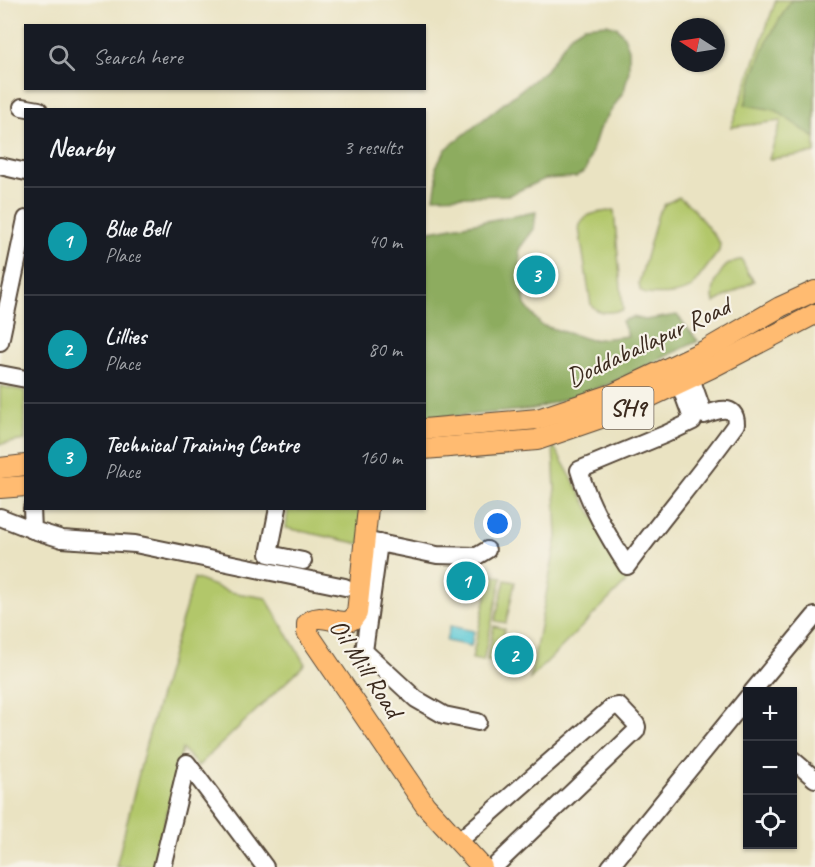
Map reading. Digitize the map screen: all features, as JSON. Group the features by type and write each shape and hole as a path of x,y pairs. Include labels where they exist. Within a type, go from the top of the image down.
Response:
{"main road":[{"name":"Doddaballapur Road","path":"426,449 537,440 618,412 685,380 780,307 815,291"},
{"name":"Doddaballapur Road","path":"426,429 538,419 613,394 814,316"},
{"path":"0,468 24,465"},
{"path":"0,488 24,486"},
{"name":"Oil Mill Road","path":"368,510 372,542 363,615 345,622 311,619 307,624 307,632 425,805 482,867"}],"street":[{"path":"0,166 24,172"},
{"path":"0,342 24,228"},
{"path":"0,374 24,379"},
{"path":"685,380 699,418"},
{"path":"726,409 737,420 720,447 627,566 607,534 583,485 579,470 699,418 726,409"},
{"path":"32,510 33,530"},
{"path":"278,510 269,554 303,561"},
{"path":"0,517 63,539 135,544 345,587"},
{"path":"372,542 437,555 477,556 487,550"},
{"path":"363,615 364,651 416,699 444,715 478,722"},
{"path":"756,687 815,616"},
{"path":"459,841 612,707 619,706 636,724 636,731 494,867"},
{"path":"610,867 742,715"},
{"path":"162,867 187,763 265,867"},
{"path":"797,763 815,779"}],"green space":[{"path":"776,0 815,0 815,153 769,159 781,121 731,127"},
{"path":"791,0 815,0 815,138 775,110 745,105 753,76 767,41"},
{"path":"607,24 618,28 624,36 629,49 629,71 624,91 599,129 586,170 576,177 545,179 509,195 434,197 437,180 436,167 446,149 546,70 571,34 584,26"},
{"path":"679,197 692,207 720,243 719,251 692,287 687,290 670,294 645,294 640,290 639,283 658,214 665,204"},
{"path":"614,210 623,310 606,312 598,311 591,305 579,228 584,218"},
{"path":"536,212 534,229 519,249 525,305 541,325 591,340 628,336 622,321 633,317 645,320 677,315 698,341 607,385 534,409 426,419 426,232"},
{"path":"742,260 754,281 714,303 713,296 718,276 727,266"},
{"path":"0,386 24,391 24,440 0,444"},
{"path":"553,445 629,579 530,679 557,537"},
{"path":"288,510 363,510 361,544 286,528"},
{"path":"491,574 502,577 483,661 472,659"},
{"path":"194,578 230,592 266,598 305,664 198,766 182,749 154,867 116,867 146,744"},
{"path":"505,580 515,582 506,623 495,621"},
{"path":"494,626 505,629 497,662 487,660"}],"water":[{"path":"450,626 474,631 471,646 446,641"}],"place":[{"name":"Technical Training Centre","path":"536,275"},
{"name":"Blue Bell","path":"466,581"},
{"name":"Lillies","path":"514,655"}]}
